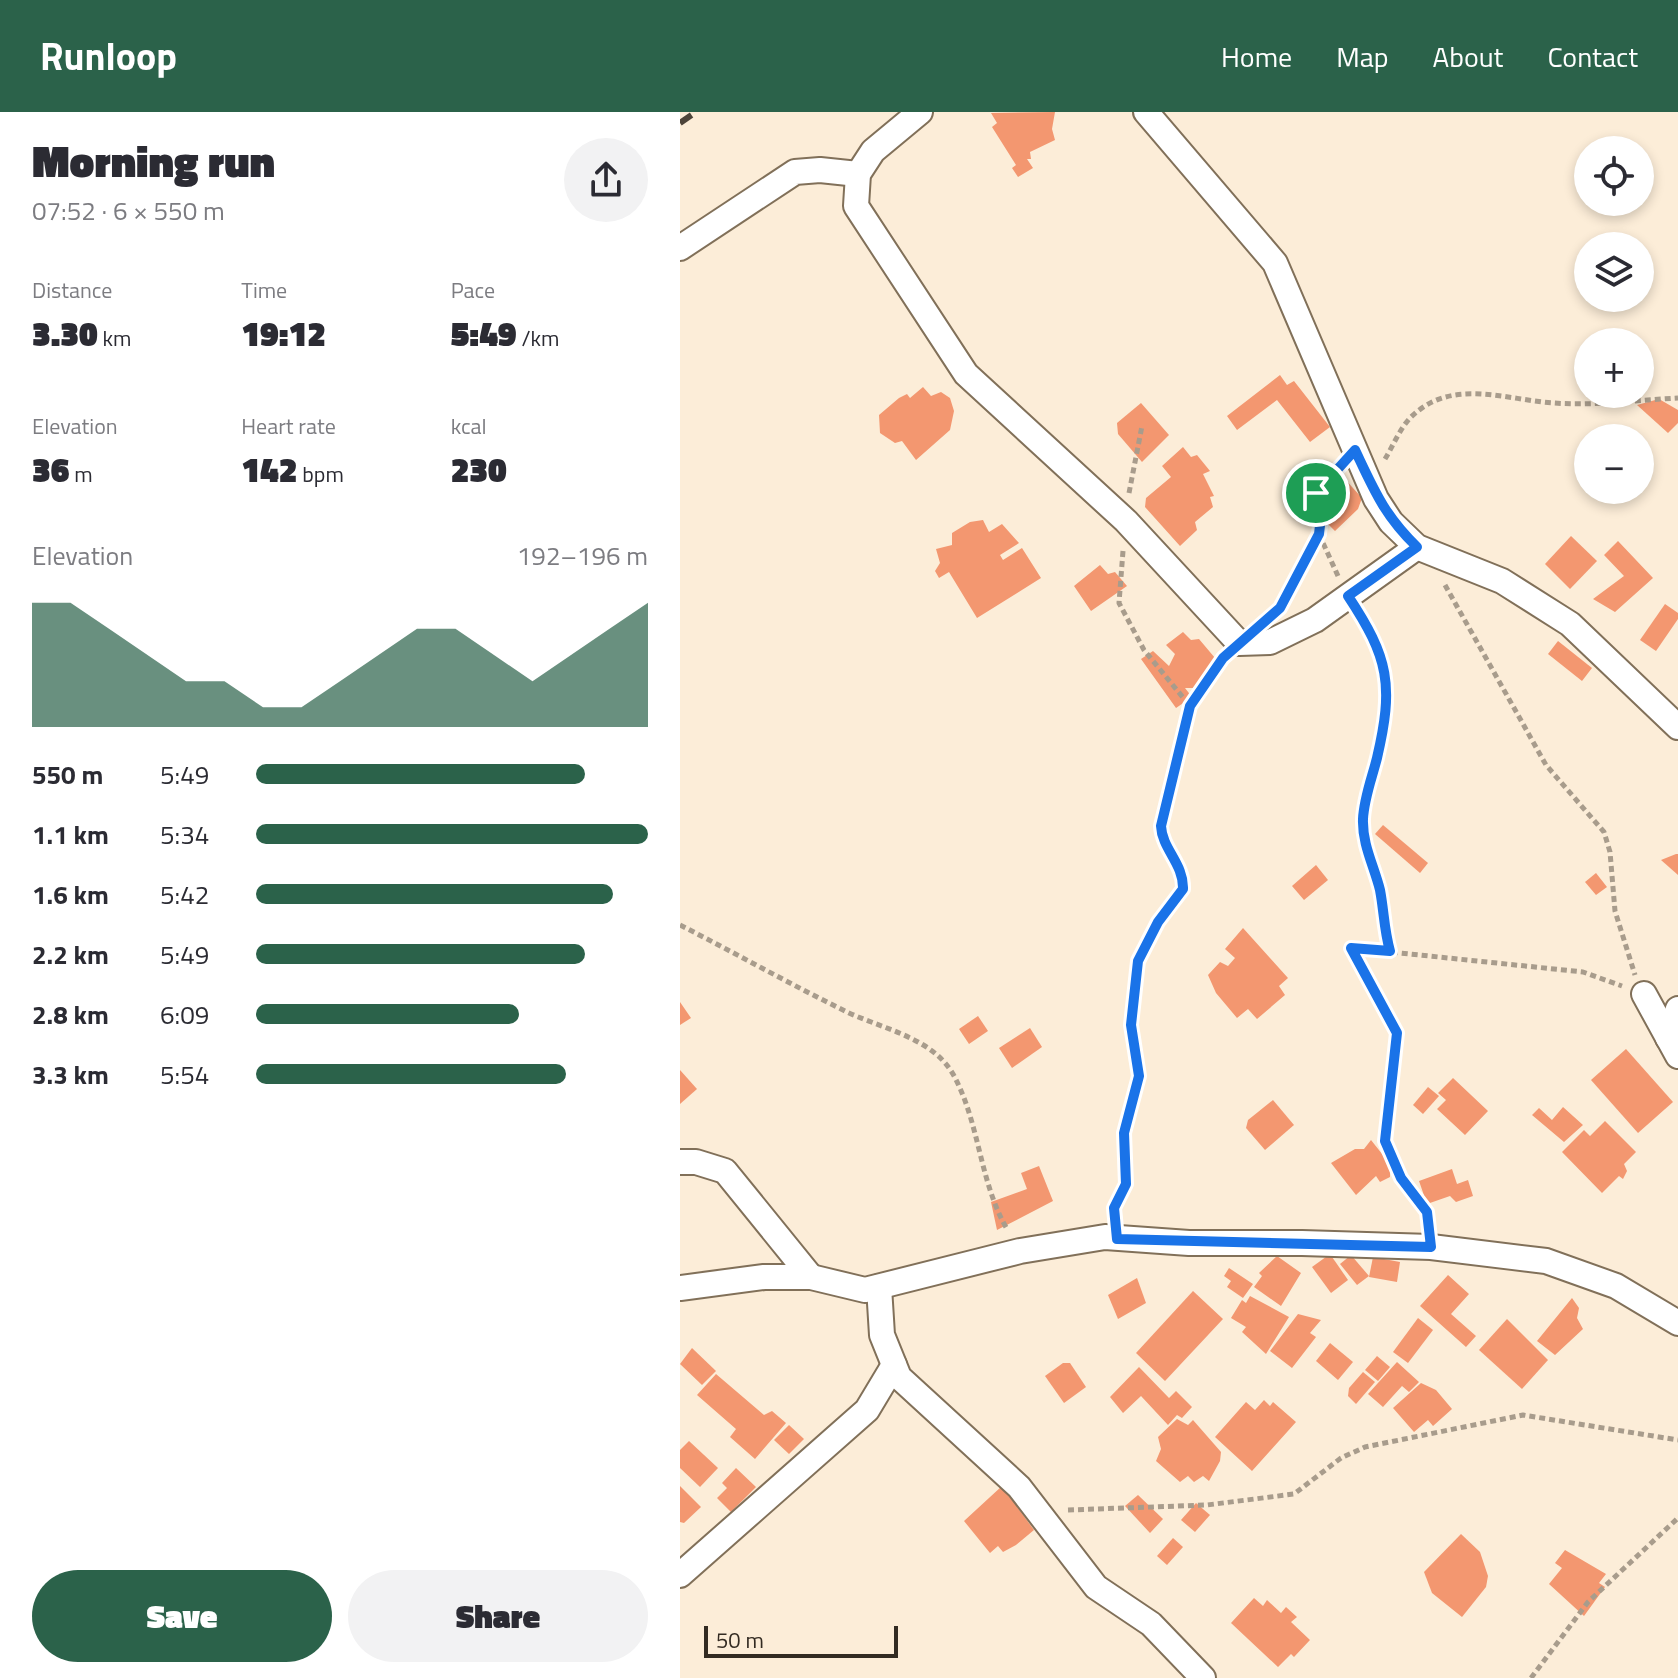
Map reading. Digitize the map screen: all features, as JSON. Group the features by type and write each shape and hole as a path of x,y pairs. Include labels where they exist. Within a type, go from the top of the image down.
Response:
{"street":[{"path":"920,112 873,151 858,174 856,206 966,374 1126,521 1239,643 1270,642 1315,620 1417,547"},
{"path":"1146,112 1275,263 1376,499 1391,522 1417,547 1502,581 1541,603 1600,649 1678,727"},
{"path":"680,248 795,172 820,170 858,174"},
{"path":"1644,994 1673,1047"},
{"path":"1673,1047 1678,1009"},
{"path":"680,1162 696,1162 725,1171 811,1277"},
{"path":"680,1288 764,1277 811,1277 865,1290 1075,1240 1431,1247 1560,1265 1616,1286 1678,1323"},
{"path":"879,1287 882,1335 899,1377 1019,1487 1096,1587 1151,1624 1203,1678"},
{"path":"680,1575 867,1410 894,1365"}],"path":[{"path":"1376,499 1384,460 1403,428 1422,409 1449,396 1472,392 1553,403 1596,404 1678,398"},
{"path":"1274,615 1319,534 1321,517 1316,493 1355,450"},
{"path":"1319,534 1348,596 1374,636 1386,674 1382,729 1368,788 1363,833 1380,894 1382,924 1390,951"},
{"path":"1417,547 1441,577 1546,765 1604,832 1610,852 1615,911 1644,994"},
{"path":"1117,1239 1114,1208 1126,1184 1124,1133 1139,1076 1131,1025 1138,961 1158,922 1183,889 1181,873 1161,838 1162,811 1190,706 1210,675 1239,643"},
{"path":"680,925 848,1013 896,1030 950,1070 975,1123 998,1214 1020,1251"},
{"path":"1431,1247 1427,1212 1401,1178 1385,1141 1397,1033 1351,948 1583,972 1644,994"},
{"path":"1068,1510 1207,1505 1294,1494 1341,1458 1365,1447 1523,1415 1678,1440"},
{"path":"1531,1678 1588,1602 1678,1518"}],"building":[{"path":"1055,112 1052,129 1055,140 1030,152 1031,159 1027,159 1033,168 1018,177 1012,168 1016,165 992,127 997,123 991,113"},
{"path":"1280,375 1287,385 1294,381 1330,427 1310,442 1277,400 1237,430 1227,416"},
{"path":"923,387 931,396 941,392 950,398 954,411 950,430 916,460 902,441 895,443 880,433 879,415 899,398 907,394 910,398"},
{"path":"1659,399 1678,410 1678,423 1668,433 1640,408 1654,408 1654,400"},
{"path":"1141,403 1169,435 1142,462 1118,434 1117,423"},
{"path":"1183,447 1191,457 1197,455 1210,471 1203,474 1214,496 1210,497 1213,507 1195,522 1197,530 1180,546 1145,507 1146,498 1171,477 1162,466"},
{"path":"1343,477 1362,498 1358,509 1335,531 1321,517 1332,506 1323,497"},
{"path":"983,520 989,532 1002,524 1019,543 1000,555 1003,560 1022,548 1041,578 977,618 949,572 939,578 935,571 940,563 936,549 952,545 952,533 970,522"},
{"path":"1571,536 1597,561 1570,589 1545,564"},
{"path":"1618,541 1653,578 1615,612 1593,599 1624,576 1604,555"},
{"path":"1100,565 1108,574 1115,572 1127,586 1091,611 1074,586"},
{"path":"1665,604 1678,613 1678,619 1656,651 1640,640"},
{"path":"1183,632 1191,640 1199,639 1215,658 1216,668 1195,688 1185,688 1192,697 1176,708 1141,659 1153,651 1169,666 1175,654 1166,645"},
{"path":"1558,641 1592,668 1582,681 1548,654"},
{"path":"1383,825 1428,863 1420,873 1375,834"},
{"path":"1678,854 1678,875 1661,860"},
{"path":"1316,865 1328,880 1304,900 1292,886"},
{"path":"1596,873 1607,887 1596,895 1585,882"},
{"path":"1243,928 1288,978 1279,986 1285,995 1257,1019 1248,1009 1237,1018 1216,993 1208,975 1220,962 1228,966 1235,958 1225,949"},
{"path":"680,1002 691,1018 680,1025"},
{"path":"978,1016 988,1031 969,1044 959,1029"},
{"path":"1030,1028 1042,1047 1012,1068 999,1048"},
{"path":"1626,1049 1673,1102 1638,1133 1591,1080"},
{"path":"680,1070 697,1089 680,1104"},
{"path":"1453,1078 1488,1111 1465,1135 1437,1109 1446,1100 1438,1093"},
{"path":"1428,1087 1439,1096 1423,1114 1413,1105"},
{"path":"1273,1100 1294,1125 1265,1150 1246,1128 1248,1120"},
{"path":"1563,1107 1583,1125 1564,1142 1532,1115 1539,1108 1552,1120"},
{"path":"1605,1121 1636,1152 1624,1164 1627,1171 1623,1179 1619,1176 1602,1193 1562,1152 1584,1130 1590,1136"},
{"path":"1371,1140 1390,1164 1390,1177 1380,1182 1376,1176 1356,1195 1331,1163 1355,1149 1364,1149"},
{"path":"1039,1166 1053,1201 997,1230 991,1202 1027,1189 1021,1173"},
{"path":"1452,1169 1457,1184 1468,1180 1473,1196 1456,1202 1450,1196 1427,1204 1419,1181"},
{"path":"1330,1254 1348,1280 1331,1293 1312,1267"},
{"path":"1351,1255 1369,1276 1357,1285 1340,1264"},
{"path":"1277,1256 1301,1273 1281,1306 1254,1287 1262,1276 1259,1273"},
{"path":"1373,1257 1400,1262 1397,1282 1369,1277"},
{"path":"1229,1268 1253,1284 1243,1298 1227,1287 1231,1281 1224,1276"},
{"path":"1448,1275 1469,1294 1451,1314 1476,1336 1466,1347 1420,1306"},
{"path":"1137,1278 1146,1303 1118,1319 1108,1295"},
{"path":"1193,1291 1223,1319 1165,1381 1136,1353"},
{"path":"1250,1296 1289,1317 1266,1354 1242,1332 1246,1327 1231,1318 1242,1300 1246,1303"},
{"path":"1572,1298 1579,1308 1577,1318 1583,1329 1555,1355 1537,1341"},
{"path":"1298,1314 1321,1320 1310,1333 1316,1337 1292,1368 1270,1351"},
{"path":"1418,1318 1433,1330 1408,1363 1393,1352"},
{"path":"1507,1319 1548,1360 1522,1389 1479,1350"},
{"path":"1330,1343 1353,1362 1338,1380 1316,1361"},
{"path":"692,1348 716,1371 702,1385 680,1364"},
{"path":"1377,1356 1390,1367 1378,1381 1365,1370"},
{"path":"1397,1362 1419,1382 1409,1392 1402,1386 1383,1407 1368,1394"},
{"path":"1063,1363 1070,1363 1086,1387 1064,1403 1045,1376"},
{"path":"1139,1367 1169,1398 1176,1391 1192,1407 1182,1418 1177,1415 1168,1425 1141,1396 1123,1413 1110,1397"},
{"path":"1363,1372 1375,1382 1356,1404 1348,1396 1349,1388"},
{"path":"716,1374 764,1415 772,1411 786,1423 755,1459 730,1437 736,1429 697,1395"},
{"path":"1421,1383 1436,1390 1452,1409 1433,1426 1428,1420 1414,1432 1393,1408"},
{"path":"1264,1400 1270,1406 1273,1402 1296,1422 1252,1471 1215,1437 1246,1402 1255,1410"},
{"path":"1177,1419 1188,1425 1193,1420 1221,1452 1220,1461 1209,1481 1203,1476 1194,1482 1188,1476 1180,1482 1156,1461 1161,1449 1158,1437"},
{"path":"789,1425 804,1439 789,1454 774,1440"},
{"path":"689,1441 718,1468 700,1487 680,1468 680,1450"},
{"path":"736,1468 756,1487 731,1512 717,1498 727,1488 722,1483"},
{"path":"680,1486 701,1507 684,1523 680,1522"},
{"path":"1002,1486 1034,1530 1003,1552 998,1546 990,1553 964,1521"},
{"path":"1138,1495 1163,1519 1150,1533 1125,1506"},
{"path":"1196,1503 1210,1515 1195,1532 1181,1520"},
{"path":"1461,1534 1480,1552 1488,1576 1486,1587 1462,1617 1432,1593 1424,1572"},
{"path":"1173,1538 1183,1547 1167,1565 1157,1556"},
{"path":"1565,1550 1606,1574 1599,1583 1605,1587 1584,1616 1549,1584 1562,1568 1555,1563"},
{"path":"1254,1598 1263,1606 1267,1600 1281,1613 1286,1607 1297,1617 1291,1622 1310,1640 1294,1657 1291,1654 1278,1667 1231,1623"}],"railway":[{"path":"680,123 696,112"}],"route":[{"path":"1355,450 1376,499 1391,522 1417,547 1348,596 1374,636 1386,674 1382,729 1368,788 1363,833 1380,894 1382,924 1390,951 1351,948 1397,1033 1385,1141 1401,1178 1427,1212 1431,1247 1117,1239 1114,1208 1126,1184 1124,1133 1139,1076 1131,1025 1138,961 1158,922 1183,889 1181,873 1161,838 1161,826 1185,720 1200,689 1223,658 1267,623 1280,608 1319,534 1321,517 1316,493 1355,450"}]}
